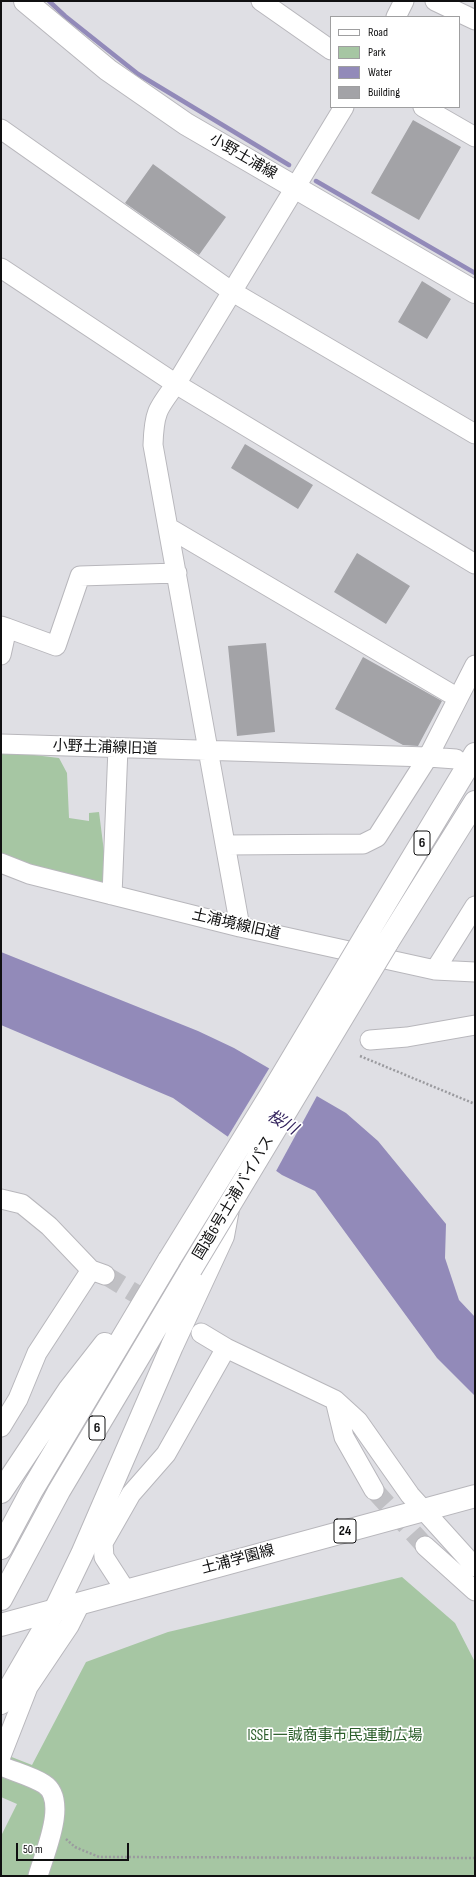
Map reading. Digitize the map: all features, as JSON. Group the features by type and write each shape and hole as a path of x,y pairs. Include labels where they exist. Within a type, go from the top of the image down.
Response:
{"main road":[{"name":"小野土浦線","path":"25,1 114,74 186,124 475,292"},
{"name":"国道6号土浦バイパス","path":"1,1548 32,1490 164,1267 266,1103 368,932 466,757"},
{"name":"国道6号土浦バイパス","path":"4,1593 59,1491 197,1274 228,1206 387,943 475,802"},
{"path":"1,1492 69,1390 164,1267"},
{"path":"1,1703 55,1610 82,1554 172,1346 197,1274"},
{"name":"土浦学園線","path":"1,1625 475,1496"}],"street":[{"path":"261,1 330,49"},
{"path":"396,16 404,1"},
{"path":"436,1 475,20"},
{"path":"240,927 153,445 154,423 159,407 176,384 343,108"},
{"path":"425,108 475,137"},
{"path":"1,128 231,291 475,434"},
{"path":"1,268 176,384 475,564"},
{"path":"169,528 458,698"},
{"path":"1,655 4,627 56,646 80,576 177,573"},
{"path":"226,845 363,844 377,837 428,757 475,665"},
{"name":"小野土浦線旧道","path":"1,744 466,757"},
{"path":"112,895 118,748"},
{"name":"土浦境線旧道","path":"1,863 29,874 240,927 435,970 475,972"},
{"path":"435,970 475,906"},
{"path":"370,1040 407,1037 475,1024"},
{"path":"1,1199 22,1204 49,1226 98,1272 37,1353 18,1399 1,1427"},
{"path":"1,1215 22,1204"},
{"path":"201,1333 226,1348 335,1400 358,1421 410,1495 424,1509 437,1527 475,1566"},
{"path":"126,1591 104,1557 103,1543 131,1494 166,1454 187,1420 226,1348"},
{"path":"335,1400 344,1437 374,1490"},
{"path":"425,1546 475,1591"},
{"path":"1,1756 28,1687 69,1626 80,1604"},
{"path":"1,1766 44,1784 52,1792 55,1809 52,1833 38,1876"}],"path":[{"path":"360,1056 475,1104"},
{"path":"52,1833 64,1837 75,1847 100,1857 475,1858"}],"green space":[{"path":"1,751 59,758 67,773 69,818 89,821 89,813 99,812 109,891 1,857"},
{"name":"ISSEI一誠商事市民運動広場","path":"402,1577 455,1623 475,1662 475,1876 1,1876 1,1836 17,1804 1,1797 1,1774 9,1756 32,1765 86,1662 168,1632"}],"water":[{"name":"桜川","path":"1,952 198,1031 234,1048 346,1113 378,1141 446,1224 445,1258 459,1300 475,1317 475,1396 437,1358 315,1191 282,1175 173,1098 1,1025"}],"pier":[{"path":"270,1067 318,1094 275,1173 227,1138"}],"building":[{"path":"413,120 461,147 419,220 371,193"},
{"path":"153,164 226,217 199,255 125,203"},
{"path":"422,281 451,299 427,339 398,322"},
{"path":"245,444 313,485 298,509 231,468"},
{"path":"357,553 410,586 386,624 334,592"},
{"path":"266,643 275,732 237,736 228,646"},
{"path":"363,657 442,701 418,746 403,745 335,709"}],"waterway":[{"path":"49,1 65,16 138,74 289,165"},
{"path":"316,181 475,273"}],"tunnel":[{"path":"105,1275 179,1320"},
{"path":"374,1490 425,1546"}]}
